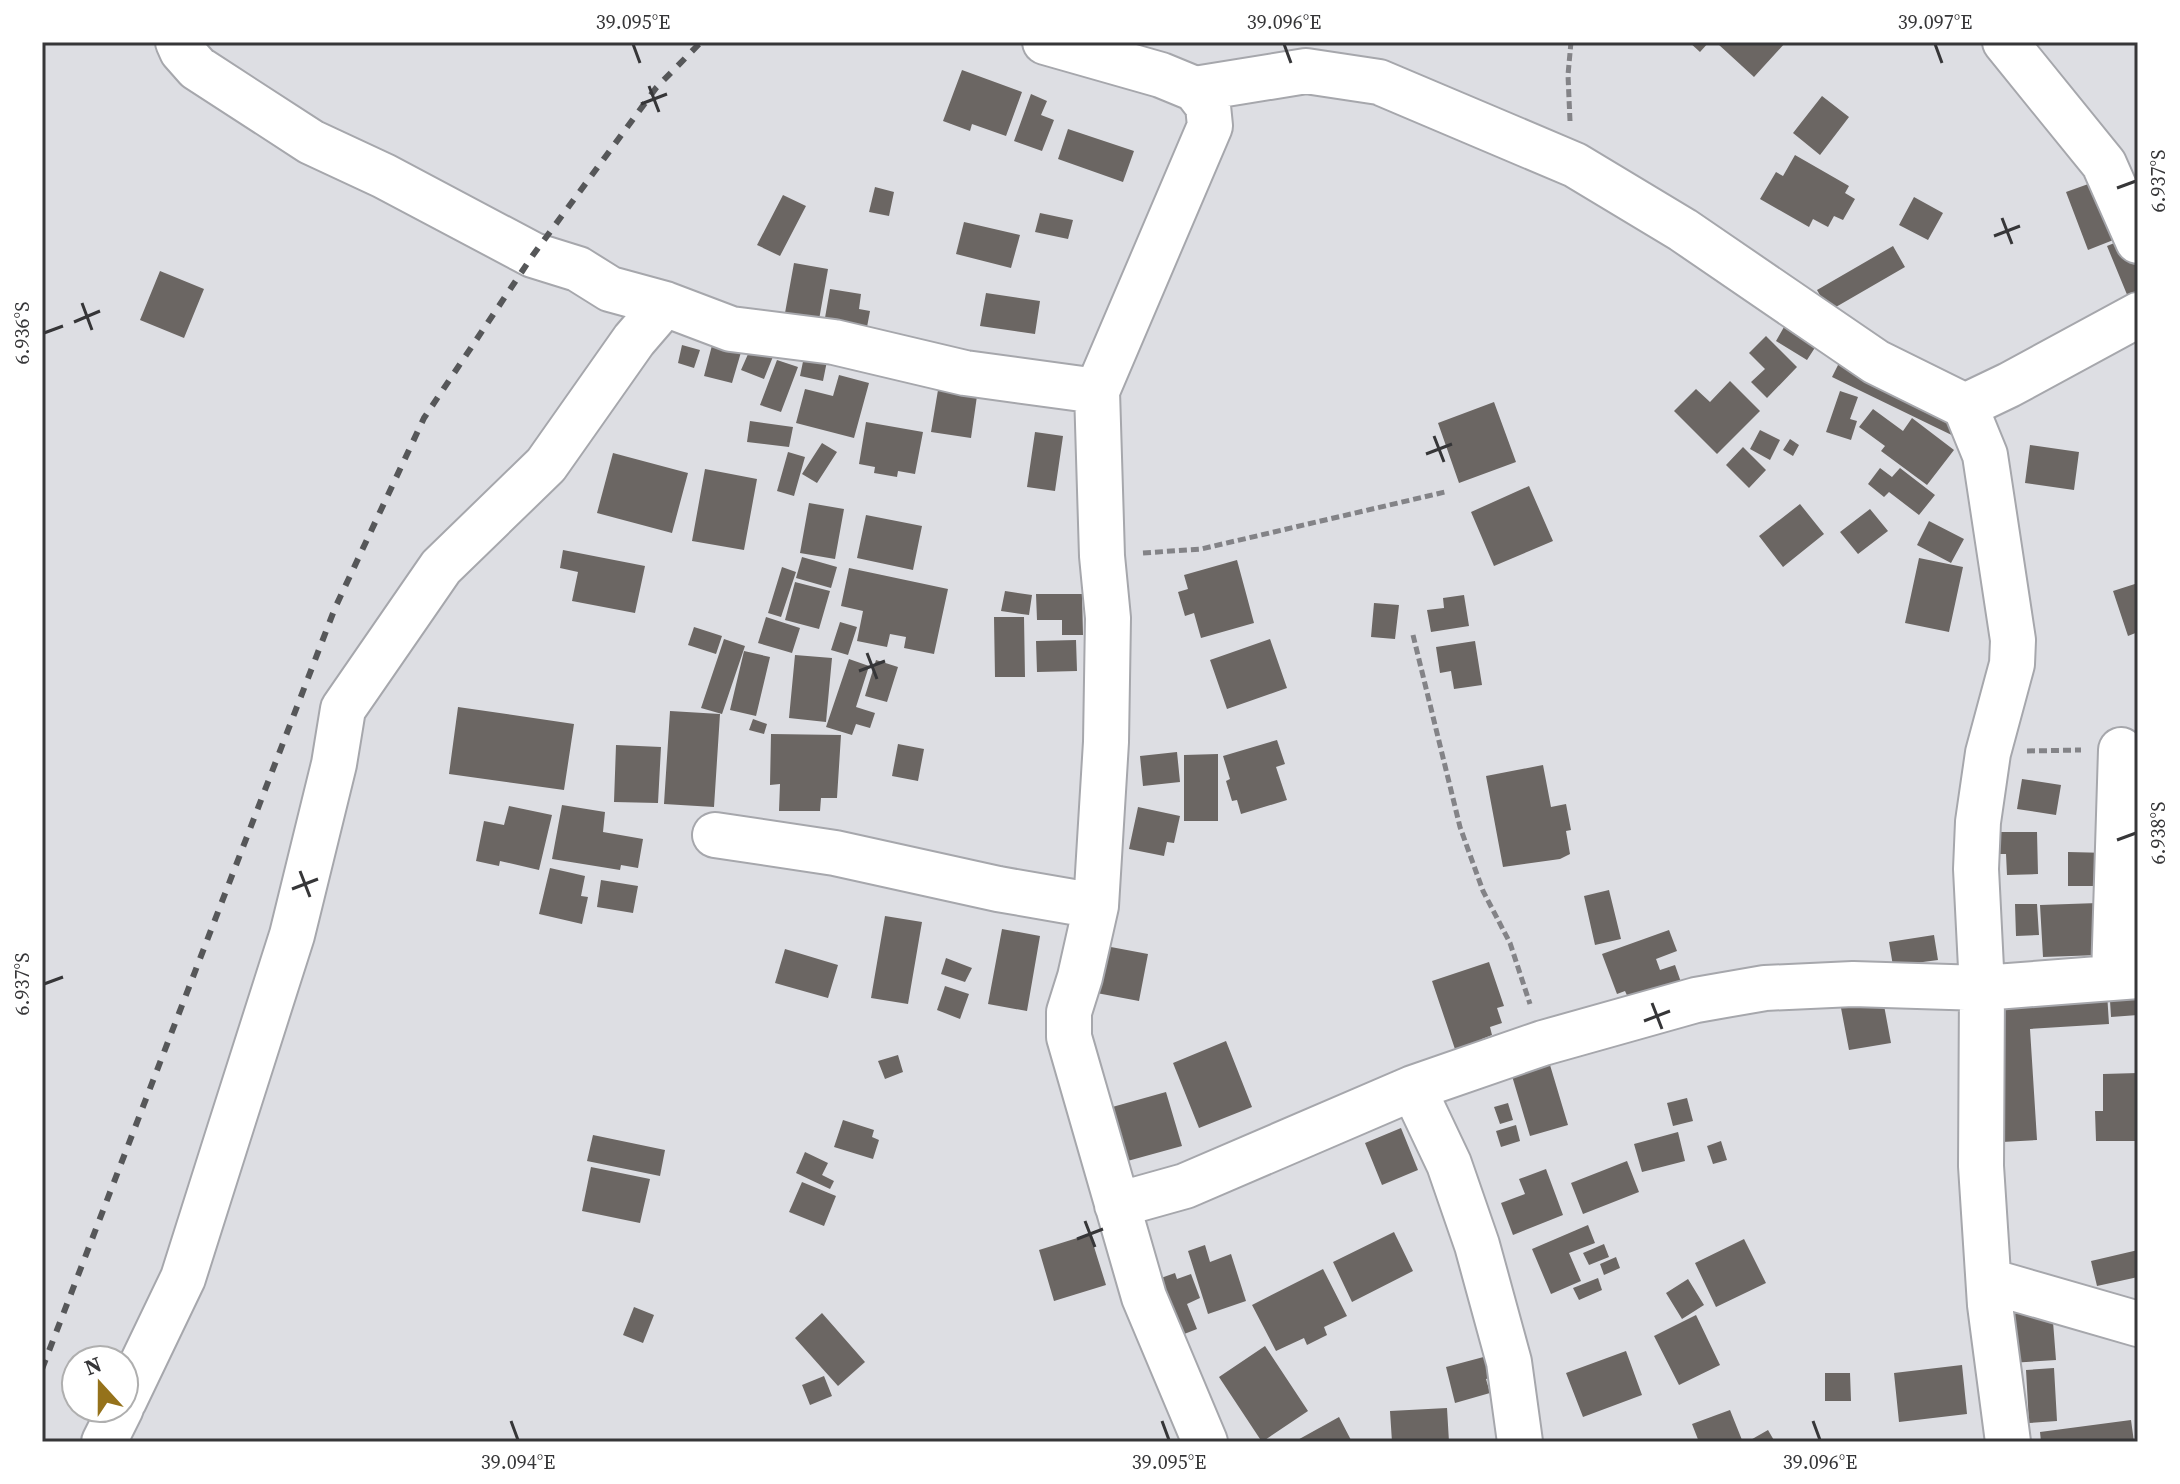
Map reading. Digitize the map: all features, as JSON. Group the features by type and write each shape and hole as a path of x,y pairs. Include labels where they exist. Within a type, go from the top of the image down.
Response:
{"street":[{"path":"178,42 197,68 311,142 384,176 533,255 578,269 610,289 665,304 731,329 834,342 965,373 1097,391"},
{"path":"1045,42 1161,75 1195,89 1208,106 1210,126 1097,391 1102,556 1108,618 1106,742 1096,906 1068,1025 1144,1297 1205,1442"},
{"path":"2005,42 2104,164 2138,241"},
{"path":"1195,89 1306,71 1379,82 1575,165 1683,230 1876,362 1965,406 1985,455 2013,640 2012,664 1988,753 1978,822 1976,869 1982,988 1981,1166 1989,1281 2008,1442"},
{"path":"140,1368 183,1278 292,935 334,764 343,709 441,567 546,465 634,340 665,304"},
{"path":"1965,406 2138,315"},
{"path":"1117,1205 1185,1186 1413,1088 1543,1043 1696,1000 1765,988 1853,984 1982,988 2126,977 2121,750"},
{"path":"715,835 835,853 998,889 1096,906"},
{"path":"1413,1088 1449,1164 1477,1245 1509,1362 1520,1442"},
{"path":"1989,1281 2138,1324"},
{"path":"104,1442 113,1424"}],"path":[{"path":"1571,42 1568,75 1575,165"},
{"path":"1102,556 1201,549 1445,492"},
{"path":"1413,635 1460,827 1483,891 1510,943 1543,1043"},
{"path":"1988,753 2121,750"}],"building":[{"path":"1689,42 1709,42 1700,52"},
{"path":"1786,42 1754,77 1718,44"},
{"path":"962,70 1022,92 1006,136 972,124 970,131 943,121"},
{"path":"1031,94 1047,101 1041,115 1054,120 1042,151 1014,141"},
{"path":"1822,96 1849,117 1820,155 1793,133"},
{"path":"1068,129 1134,151 1123,182 1058,159"},
{"path":"1795,155 1849,186 1845,193 1855,199 1843,220 1834,216 1828,227 1813,219 1809,227 1760,199 1776,172 1783,176"},
{"path":"2105,178 2126,235 2088,250 2066,192"},
{"path":"875,187 894,192 889,216 869,212"},
{"path":"783,195 806,206 780,256 757,245"},
{"path":"1914,197 1943,213 1928,240 1899,225"},
{"path":"1040,213 1073,220 1068,239 1035,232"},
{"path":"964,222 1020,235 1011,268 956,254"},
{"path":"2134,235 2138,245 2138,292 2128,297 2107,246"},
{"path":"1893,246 1905,267 1829,311 1817,290"},
{"path":"794,263 828,269 817,331 783,324"},
{"path":"160,271 204,289 184,338 140,320"},
{"path":"830,289 861,294 859,309 870,311 864,343 822,335"},
{"path":"986,293 1040,301 1035,334 980,326"},
{"path":"1784,327 1816,346 1807,360 1776,341"},
{"path":"715,334 744,342 732,383 704,376"},
{"path":"1766,336 1797,367 1767,398 1751,382 1765,369 1749,353"},
{"path":"682,345 700,350 694,368 678,363"},
{"path":"752,345 774,354 764,379 741,370"},
{"path":"805,352 828,356 823,381 800,376"},
{"path":"777,360 798,367 781,412 760,405"},
{"path":"1840,361 1972,425 1964,441 1832,377"},
{"path":"839,375 869,383 854,438 796,423 805,389 833,396"},
{"path":"1730,381 1760,411 1717,454 1674,411 1696,389 1710,402"},
{"path":"938,390 977,396 971,438 931,432"},
{"path":"1840,391 1858,397 1850,419 1857,421 1851,440 1826,432"},
{"path":"1494,402 1516,462 1459,483 1438,423"},
{"path":"1873,409 1903,431 1912,418 1954,450 1927,485 1881,451 1885,446 1859,427"},
{"path":"750,421 793,427 789,447 747,442"},
{"path":"866,422 923,432 915,474 898,471 897,477 874,473 875,467 859,464"},
{"path":"1760,430 1780,440 1770,460 1750,449"},
{"path":"1035,432 1063,436 1055,491 1027,487"},
{"path":"1790,439 1799,445 1793,456 1783,450"},
{"path":"822,443 837,452 817,483 802,474"},
{"path":"2030,445 2079,452 2074,490 2025,483"},
{"path":"1743,447 1766,470 1749,488 1726,465"},
{"path":"788,452 805,457 794,496 777,491"},
{"path":"613,453 688,473 672,533 597,513"},
{"path":"1880,468 1892,477 1900,468 1935,495 1919,515 1889,492 1884,497 1868,484"},
{"path":"705,469 757,479 744,550 692,541"},
{"path":"1529,486 1553,541 1494,566 1471,512"},
{"path":"809,503 844,509 835,559 800,553"},
{"path":"1800,504 1824,534 1783,567 1759,536"},
{"path":"1870,509 1888,531 1858,554 1840,532"},
{"path":"866,515 922,526 913,570 857,558"},
{"path":"1929,521 1964,539 1951,563 1917,545"},
{"path":"563,550 645,566 635,613 572,601 578,572 560,568"},
{"path":"802,557 837,567 831,588 796,578"},
{"path":"1919,558 1963,567 1949,632 1905,623"},
{"path":"1237,560 1254,623 1201,638 1194,613 1185,616 1178,592 1188,589 1184,575"},
{"path":"782,567 796,572 781,617 768,613"},
{"path":"849,568 948,589 934,654 904,648 906,637 890,634 887,647 857,641 863,611 841,606"},
{"path":"795,582 830,591 819,629 785,620"},
{"path":"2138,583 2138,632 2128,636 2113,591"},
{"path":"1005,591 1032,595 1029,615 1001,611"},
{"path":"1036,594 1082,594 1083,635 1062,635 1062,620 1037,620"},
{"path":"1464,595 1469,626 1431,632 1427,610 1444,608 1443,598"},
{"path":"1374,603 1399,605 1395,639 1371,637"},
{"path":"766,617 800,628 792,653 758,643"},
{"path":"994,617 1024,617 1025,677 995,677"},
{"path":"840,622 857,627 848,655 831,650"},
{"path":"694,627 722,636 716,654 688,645"},
{"path":"724,639 745,646 722,714 701,708"},
{"path":"1270,639 1287,688 1227,709 1210,660"},
{"path":"1076,640 1077,671 1037,672 1036,641"},
{"path":"1475,641 1482,685 1454,689 1451,671 1440,673 1436,647"},
{"path":"744,651 770,657 756,716 730,710"},
{"path":"795,655 832,658 826,722 789,718"},
{"path":"849,659 869,666 856,707 875,713 870,728 856,724 852,735 826,727"},
{"path":"876,660 898,667 887,702 865,696"},
{"path":"458,707 574,724 564,790 449,774"},
{"path":"670,711 720,714 714,807 664,804"},
{"path":"753,719 767,724 764,734 749,730"},
{"path":"771,734 841,735 837,798 821,798 820,811 779,811 780,784 770,785"},
{"path":"1277,740 1285,764 1276,767 1287,800 1241,814 1237,800 1232,801 1223,756"},
{"path":"898,744 924,749 918,781 892,776"},
{"path":"616,745 661,747 658,803 614,802"},
{"path":"1177,752 1180,782 1143,786 1140,756"},
{"path":"1218,754 1218,821 1184,821 1184,755"},
{"path":"1543,765 1551,807 1566,804 1571,830 1566,831 1570,854 1560,859 1503,867 1486,776"},
{"path":"2022,779 2061,785 2056,815 2017,809"},
{"path":"562,805 605,812 603,832 643,839 638,868 621,865 620,870 552,859"},
{"path":"509,806 552,815 539,870 500,861 499,866 476,861 484,821 504,825"},
{"path":"1138,807 1180,816 1174,843 1167,842 1164,856 1129,849"},
{"path":"1987,832 2037,832 2038,874 2007,875 2006,854 1987,854"},
{"path":"2068,852 2109,853 2109,886 2068,886"},
{"path":"550,868 585,876 581,896 588,897 582,924 539,914"},
{"path":"601,880 638,886 633,913 597,907"},
{"path":"1609,890 1621,939 1595,945 1584,896"},
{"path":"2098,903 2100,955 2043,957 2040,905"},
{"path":"2015,904 2037,904 2039,935 2016,936"},
{"path":"885,916 922,922 908,1004 871,998"},
{"path":"1002,929 1040,936 1027,1011 988,1004"},
{"path":"1669,930 1677,951 1656,959 1660,970 1675,965 1682,985 1631,1004 1625,991 1617,994 1602,954"},
{"path":"1934,935 1938,960 1893,966 1889,942"},
{"path":"1095,944 1148,954 1139,1001 1086,991"},
{"path":"785,949 838,965 828,998 775,983"},
{"path":"946,958 972,968 965,982 941,974"},
{"path":"1489,962 1504,1006 1497,1008 1502,1023 1490,1027 1492,1035 1482,1039 1485,1049 1458,1058 1432,981"},
{"path":"2138,981 2138,1015 2111,1017 2109,984"},
{"path":"945,986 969,994 960,1019 937,1010"},
{"path":"2107,993 2109,1024 2030,1029 2037,1140 2002,1142 1993,1000"},
{"path":"1883,1000 1891,1043 1849,1050 1841,1008"},
{"path":"1226,1041 1252,1107 1199,1128 1173,1063"},
{"path":"898,1055 903,1072 885,1079 878,1061"},
{"path":"1550,1065 1568,1125 1530,1136 1512,1076"},
{"path":"2138,1073 2138,1141 2096,1141 2095,1111 2103,1111 2103,1074"},
{"path":"1166,1092 1182,1146 1113,1165 1098,1111"},
{"path":"1687,1098 1693,1121 1673,1126 1667,1103"},
{"path":"1508,1103 1513,1120 1500,1124 1494,1107"},
{"path":"843,1120 874,1130 872,1137 879,1140 873,1159 834,1147"},
{"path":"1516,1125 1520,1141 1501,1147 1496,1131"},
{"path":"1401,1128 1418,1170 1382,1185 1365,1143"},
{"path":"1678,1132 1685,1161 1642,1172 1634,1144"},
{"path":"593,1135 665,1150 660,1176 587,1161"},
{"path":"1721,1141 1727,1160 1713,1164 1707,1146"},
{"path":"805,1152 828,1163 822,1175 834,1181 830,1189 796,1173"},
{"path":"1627,1161 1639,1192 1583,1214 1571,1183"},
{"path":"591,1167 650,1179 640,1223 582,1211"},
{"path":"1546,1169 1563,1215 1513,1235 1501,1203 1525,1194 1519,1179"},
{"path":"802,1182 836,1196 824,1226 789,1212"},
{"path":"1588,1225 1595,1243 1569,1253 1581,1281 1551,1294 1532,1249"},
{"path":"1394,1232 1413,1271 1352,1302 1333,1262"},
{"path":"1090,1234 1106,1285 1054,1301 1039,1250"},
{"path":"1744,1239 1766,1283 1716,1307 1695,1263"},
{"path":"1604,1244 1609,1257 1589,1265 1583,1253"},
{"path":"1205,1245 1210,1262 1231,1254 1246,1301 1208,1314 1188,1251"},
{"path":"2138,1250 2138,1277 2097,1286 2091,1261"},
{"path":"1616,1257 1620,1268 1604,1275 1600,1264"},
{"path":"1323,1269 1347,1316 1324,1327 1327,1335 1307,1345 1304,1338 1276,1351 1252,1305"},
{"path":"1175,1273 1177,1279 1191,1274 1200,1298 1187,1304 1197,1329 1169,1340 1147,1283"},
{"path":"1598,1278 1602,1290 1579,1300 1573,1288"},
{"path":"1688,1279 1704,1305 1682,1319 1666,1293"},
{"path":"634,1307 654,1315 643,1343 623,1335"},
{"path":"2052,1309 2056,1360 2010,1363 2006,1312"},
{"path":"822,1313 865,1362 838,1386 795,1338"},
{"path":"1696,1315 1720,1365 1679,1385 1654,1336"},
{"path":"1265,1346 1308,1411 1262,1442 1219,1377"},
{"path":"1626,1351 1642,1395 1583,1417 1566,1373"},
{"path":"1491,1355 1497,1376 1486,1379 1490,1393 1455,1403 1446,1367"},
{"path":"1962,1365 1967,1414 1899,1422 1894,1373"},
{"path":"2054,1368 2057,1421 2029,1423 2026,1370"},
{"path":"1825,1373 1850,1373 1851,1401 1825,1401"},
{"path":"824,1376 832,1396 810,1405 802,1385"},
{"path":"1447,1408 1449,1442 1392,1442 1390,1411"},
{"path":"1730,1410 1742,1440 1699,1442 1692,1424"},
{"path":"1339,1417 1352,1442 1294,1442"},
{"path":"2131,1420 2134,1442 2041,1442 2040,1432"},
{"path":"1768,1430 1775,1442 1747,1442"}],"railway":[{"path":"42,1369 335,608 424,418 533,255 656,88 701,42"}]}
